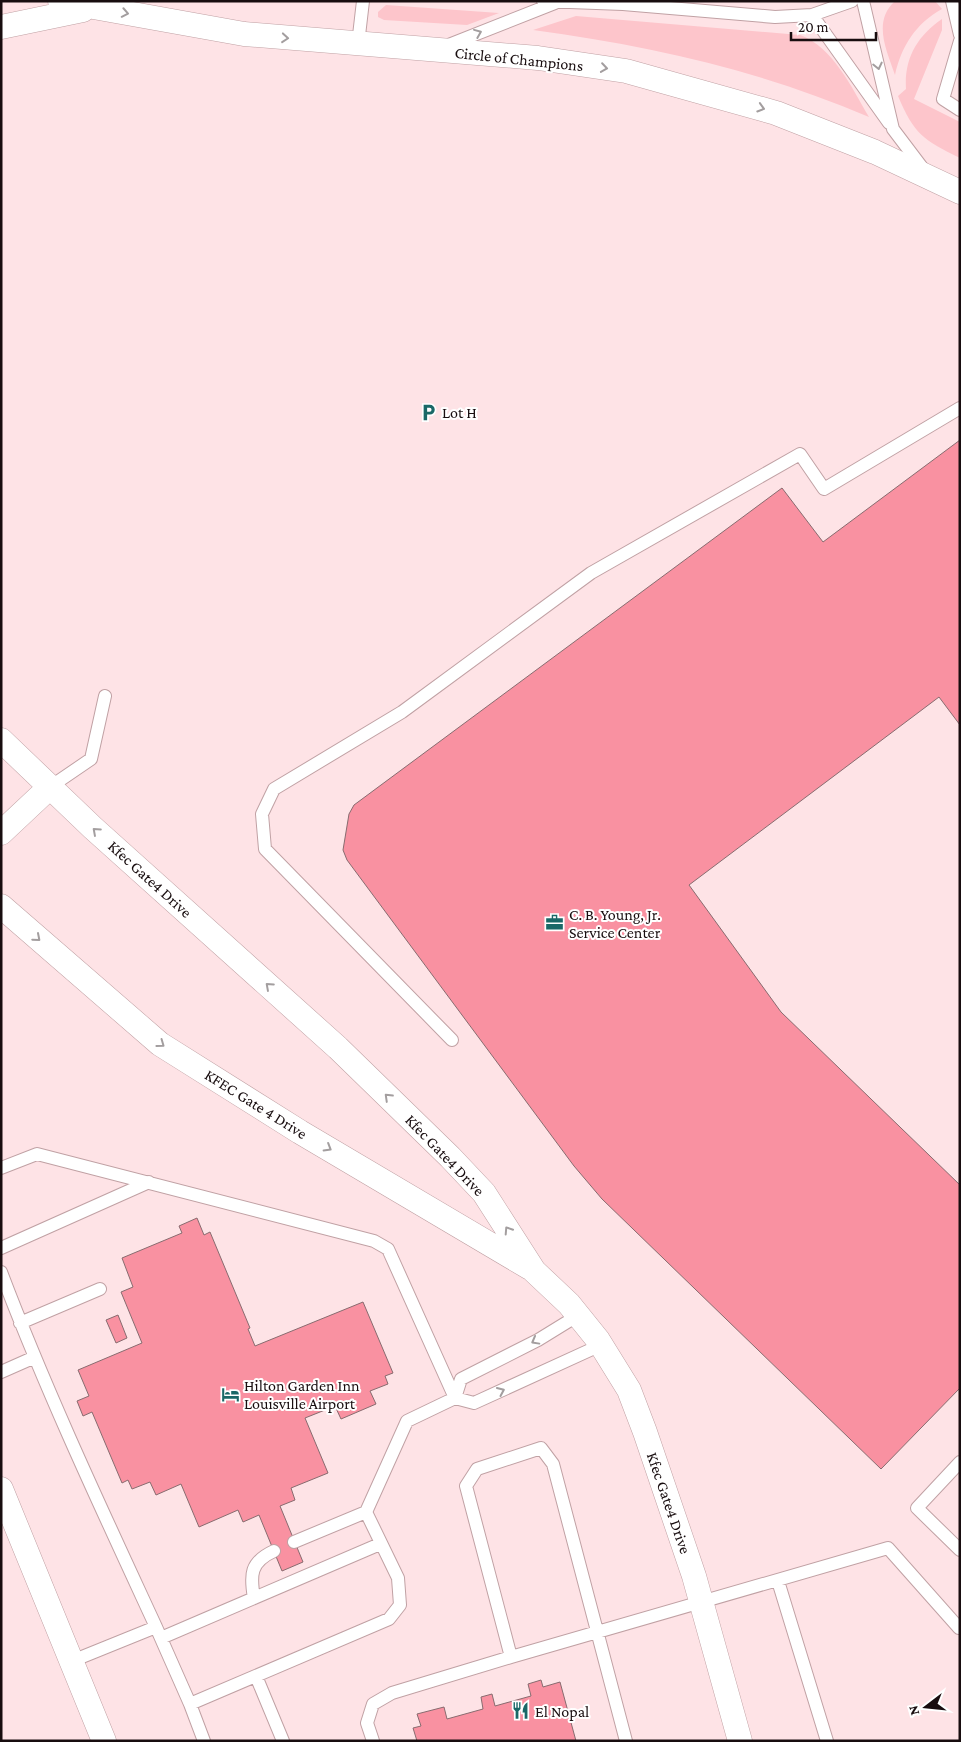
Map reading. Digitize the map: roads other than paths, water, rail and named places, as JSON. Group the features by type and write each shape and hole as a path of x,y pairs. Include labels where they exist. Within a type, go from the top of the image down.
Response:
{"street":[{"name":"Circle of Champions","path":"60,1 244,34 432,51 538,58 626,71 776,112 928,176 960,192"},
{"path":"1,27 96,8"},
{"name":"Kfec Gate4 Drive","path":"1,740 50,787 338,1048 450,1157 484,1193 534,1271 569,1304 601,1345 629,1390 645,1432 701,1602 740,1741"},
{"path":"1,833 50,787"},
{"name":"KFEC Gate 4 Drive","path":"1,906 160,1044 300,1132 534,1271"},
{"path":"3,1497 104,1741"}],"lane":[{"path":"358,44 363,1"},
{"path":"543,1 623,4 775,17 812,16 852,1"},
{"path":"863,1 893,129"},
{"path":"952,1 960,35"},
{"path":"432,51 557,2"},
{"path":"812,16 928,176"},
{"path":"960,41 955,76 943,99 960,110"},
{"path":"452,1040 265,848 262,814 274,789 402,712 591,573 800,454 824,489 960,408"},
{"path":"50,787 91,759 105,696"},
{"path":"1,1168 37,1154 374,1240 388,1248 455,1398"},
{"path":"1,1248 149,1182"},
{"path":"1,1272 20,1323 89,1481 159,1632 204,1741"},
{"path":"20,1323 100,1289"},
{"path":"455,1398 461,1380 538,1340 577,1316"},
{"path":"294,1542 366,1512 407,1421 455,1398 474,1403 601,1345"},
{"path":"1,1372 35,1357"},
{"path":"511,1656 466,1486 477,1470 541,1448 554,1464 626,1741"},
{"path":"960,1462 916,1508 960,1550"},
{"path":"190,1704 389,1619 400,1604 398,1578 366,1512"},
{"path":"72,1661 254,1598 380,1544"},
{"path":"373,1741 367,1723 374,1704 392,1693 511,1656 888,1548 959,1628"},
{"path":"254,1598 251,1577 260,1557 274,1551"},
{"path":"778,1581 827,1741"},
{"path":"256,1676 283,1741"}],"place":[{"name":"Lot H","path":"428,412"},
{"name":"C. B. Young, Jr. Service Center","path":"555,923"},
{"name":"Hilton Garden Inn Louisville Airport","path":"230,1394"},
{"name":"El Nopal","path":"521,1711"}]}
